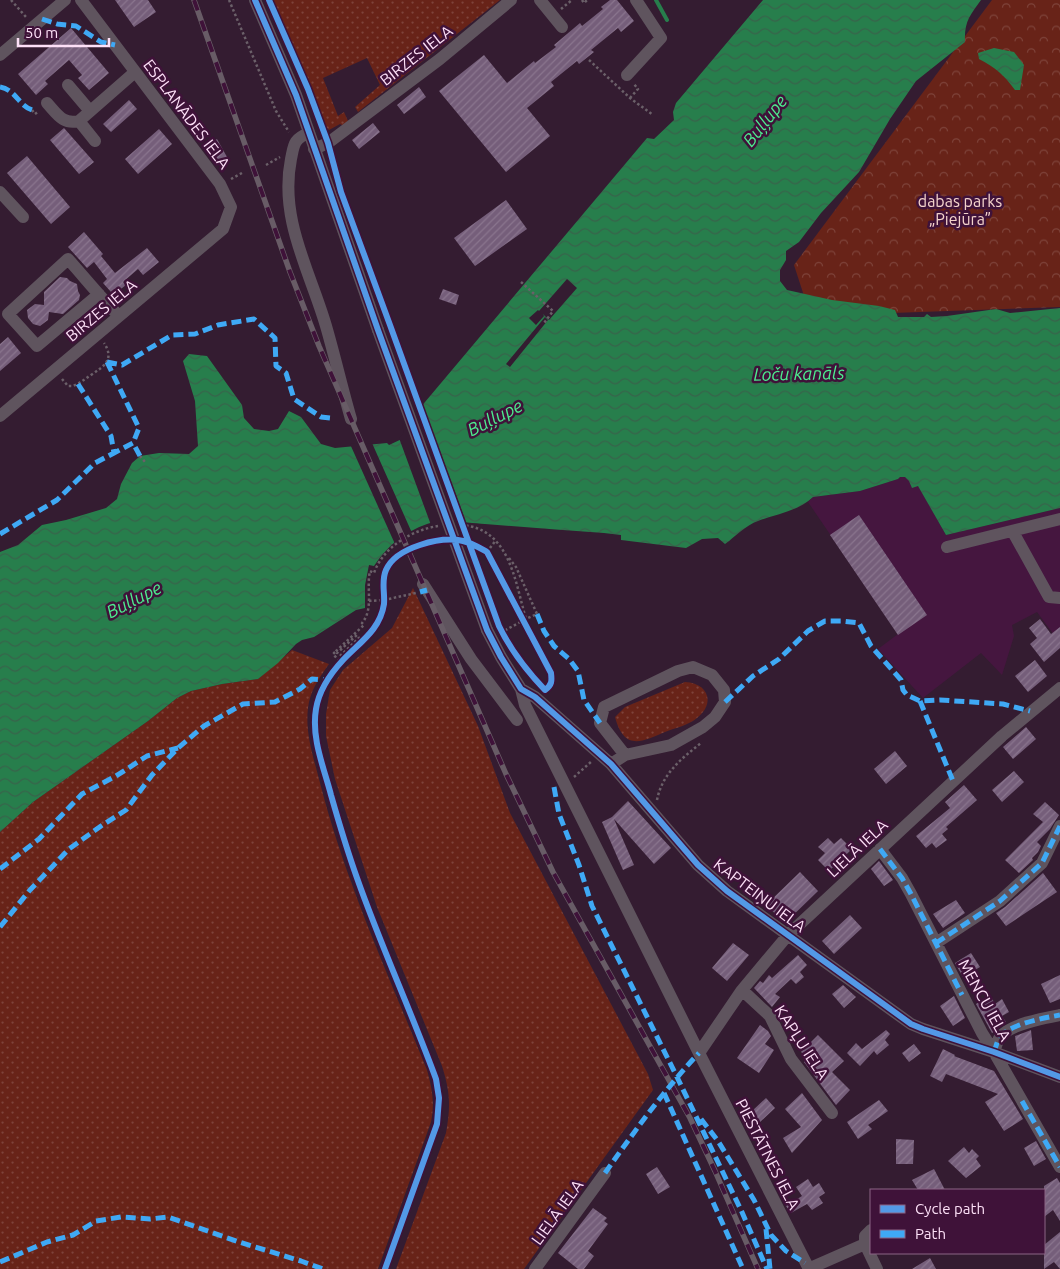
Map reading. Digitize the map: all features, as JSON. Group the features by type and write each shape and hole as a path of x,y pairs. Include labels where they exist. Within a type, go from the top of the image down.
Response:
{"street":[{"path":"0,55 65,0"},
{"name":"ESPLANĀDES IELA","path":"81,0 220,184 231,208 224,229"},
{"name":"KAPTEIŅU IELA","path":"255,0 296,95 378,330 487,630 521,689 535,697 611,764 698,865 727,892 911,1024 1060,1077"},
{"name":"BIRZES IELA","path":"314,149 328,143 440,59 511,0"},
{"path":"540,0 562,27"},
{"path":"627,75 661,38 636,0"},
{"path":"47,103 63,121 80,121 135,72"},
{"path":"68,86 90,111"},
{"path":"80,121 95,141"},
{"path":"309,133 299,137 295,143 290,167 288,191 292,227 326,324 351,419"},
{"path":"0,192 23,217"},
{"name":"BIRZES IELA","path":"1,412 224,229"},
{"path":"99,294 37,346 8,314 68,259 119,316"},
{"path":"947,547 1060,519"},
{"path":"1013,532 1049,597 1060,598"},
{"path":"421,588 517,720"},
{"path":"611,764 625,754 671,745 703,727 715,717 725,702 724,690 712,675 693,667 678,671 604,707 600,723 625,754"},
{"name":"LIELĀ IELA","path":"698,1053 742,990 788,935 1002,736 1060,688"},
{"name":"PIESTĀTNES IELA","path":"521,689 526,705 698,1053 808,1269"},
{"path":"936,943 1000,901 1042,863 1060,826"},
{"name":"MENCU IELA","path":"880,849 902,878 982,1033 1060,1167"},
{"name":"KAPĻU IELA","path":"742,990 770,1016 791,1059 832,1113"},
{"path":"994,1052 1000,1036 1014,1027 1060,1015"},
{"name":"LIELĀ IELA","path":"535,1269 605,1173"},
{"path":"870,1231 865,1236 865,1244 877,1269"},
{"path":"808,1269 865,1244"}],"path":[{"path":"11,0 22,15 32,19"},
{"path":"229,0 276,111 292,137"},
{"path":"582,0 584,3 587,0"},
{"path":"589,60 630,98 653,115"},
{"path":"521,282 553,311 544,323"},
{"path":"55,369 64,383 68,386 73,386 103,366 109,357 108,351 97,334"},
{"path":"140,456 145,462"},
{"path":"458,513 465,532"},
{"path":"486,553 496,540"},
{"path":"506,640 501,629 537,614 516,567 507,555"},
{"path":"369,601 384,604 421,588"},
{"path":"383,591 384,604"},
{"path":"515,605 528,630"},
{"path":"335,652 333,654 338,666 363,641"},
{"path":"657,800 664,779 681,759 703,742 703,727"}],"shaded area":[{"path":"905,477 918,485 946,535 1060,508 1060,643 1037,612 1012,625 1014,636 1002,675 981,653 923,698 878,649 898,634 808,502 813,497 860,491"}],"green space":[{"path":"273,0 500,0 358,112 355,107 380,85 367,58 323,78 338,116 344,112 348,121 344,126 340,124 329,130 326,127"},
{"name":"dabas parks „Piejūra”","path":"992,0 1060,0 1060,307 836,315 807,305 794,265"},
{"path":"413,588 478,726 510,813 648,1074 653,1090 524,1269 396,1269 446,1133 449,1114 448,1091 442,1066 377,907 335,779 326,736 326,714 330,690 343,670 392,628"},
{"path":"292,650 329,664 316,685 309,702 307,717 312,753 329,816 354,890 427,1070 432,1089 433,1108 431,1122 378,1269 0,1269 0,832 33,802 148,721 177,698 191,691 258,679"},
{"path":"685,682 699,686 707,695 706,706 697,718 641,741 628,739 623,735 615,717 625,707"}],"water":[{"path":"763,0 981,0 969,19 965,42 916,81 890,119 859,172 821,213 799,242 786,251 786,260 780,270 780,281 787,290 832,300 879,306 895,310 898,317 924,317 927,314 931,317 947,316 996,309 1010,313 1060,308 1060,508 946,535 918,486 912,488 905,477 900,477 860,491 813,497 801,506 754,523 725,544 718,538 702,539 686,548 621,540 621,535 604,533 455,522 427,524 419,527 390,546 374,566 369,565 365,585 365,608 356,610 314,637 302,640 258,679 191,691 177,698 148,721 33,802 0,832 0,552 18,545 42,525 106,508 117,499 121,484 132,463 140,456 159,453 189,454 198,446 195,401 183,361 189,354 207,356 242,405 244,418 254,429 269,431 278,429 289,411 301,417 321,444 335,448 387,443 389,445 404,438 404,427 647,138 654,139 674,120 673,112 676,103"},
{"path":"994,48 1014,52 1024,65 1020,90 1015,90 999,72 979,59 978,53"}],"pier":[{"path":"567,279 577,288 549,320 543,314 544,316 536,325 529,318 539,311"},
{"path":"545,317 548,320 510,367 506,364"},
{"path":"422,402 467,525 431,525 399,438 404,433 402,425"},
{"path":"372,443 412,533 395,544 350,444"}],"building":[{"path":"115,0 148,0 156,12 134,27"},
{"path":"610,0 617,0 634,21 621,32 618,28 591,50 594,52 579,64 577,61 551,82 554,86 527,108 550,136 506,172 439,91 484,55 507,83 534,61 535,63 556,47 554,45 580,23 582,26 603,9 601,7"},
{"path":"71,28 109,73 89,90 78,78 82,75 69,60 45,81 48,84 36,95 18,74"},
{"path":"419,87 426,97 404,114 397,105"},
{"path":"129,100 137,109 111,132 103,124"},
{"path":"373,123 380,132 359,149 352,140"},
{"path":"64,128 94,162 79,174 50,140"},
{"path":"159,129 172,144 138,174 125,159"},
{"path":"217,139 227,157 218,162 209,144"},
{"path":"27,156 70,207 51,224 7,173"},
{"path":"506,200 527,229 475,266 454,238"},
{"path":"84,232 103,254 101,256 115,273 147,248 159,262 143,275 138,269 123,282 126,285 117,292 115,289 111,292 103,283 107,279 94,262 87,268 68,247"},
{"path":"60,277 67,278 77,284 80,295 79,300 63,314 49,312 48,320 40,326 33,324 28,318 27,310 35,304 44,305 44,292"},
{"path":"443,289 459,295 456,305 439,299"},
{"path":"8,337 21,353 0,371 0,344"},
{"path":"859,515 927,615 898,635 830,535"},
{"path":"1040,619 1051,634 1060,627 1060,648 1044,662 1030,644 1037,638 1029,628"},
{"path":"1035,660 1047,676 1028,692 1015,676"},
{"path":"1026,727 1036,739 1013,759 1003,747"},
{"path":"895,751 907,766 886,784 874,769"},
{"path":"1014,771 1024,782 1002,802 992,790"},
{"path":"964,785 977,800 946,827 948,829 942,834 947,840 936,848 932,843 926,848 916,836 950,808 945,802"},
{"path":"628,801 671,848 654,864 614,819 634,865 623,870 602,822 612,817"},
{"path":"1045,802 1059,815 1050,829 1037,842 1041,846 1032,858 1033,860 1019,873 1005,860 1043,822 1033,814"},
{"path":"828,838 834,844 841,838 852,849 829,871 818,860 825,853 818,847"},
{"path":"879,861 893,880 884,886 871,869"},
{"path":"800,872 818,891 785,923 766,905"},
{"path":"1043,873 1057,892 1006,926 996,913"},
{"path":"956,900 965,913 943,928 933,914"},
{"path":"850,915 862,928 834,954 822,941"},
{"path":"733,943 749,955 727,981 712,968"},
{"path":"971,953 980,967 963,977 955,963"},
{"path":"798,955 807,965 800,972 804,977 796,984 791,979 775,994 780,997 772,1007 754,988 760,981 763,983 769,975 772,978"},
{"path":"1060,975 1060,999 1050,1003 1041,984"},
{"path":"843,985 856,997 844,1008 832,994"},
{"path":"990,995 995,1004 1002,999 1009,1012 1002,1016 1006,1022 992,1033 976,1004"},
{"path":"954,996 965,1018 953,1026 940,1006"},
{"path":"760,1025 771,1036 765,1044 774,1050 759,1073 737,1058"},
{"path":"886,1030 890,1034 885,1040 889,1045 877,1055 874,1051 860,1066 847,1053 856,1043 862,1049"},
{"path":"1031,1030 1033,1050 1017,1051 1015,1036"},
{"path":"818,1035 844,1061 832,1072 850,1090 836,1105 804,1062 808,1058 801,1052"},
{"path":"914,1044 921,1053 909,1062 902,1053"},
{"path":"943,1049 954,1056 994,1071 1023,1119 1004,1131 985,1102 998,1094 946,1074 942,1082 930,1076"},
{"path":"802,1093 822,1120 792,1153 783,1138 801,1127 785,1109"},
{"path":"766,1098 775,1108 760,1122 751,1112"},
{"path":"879,1100 888,1111 868,1125 872,1129 858,1139 847,1122"},
{"path":"896,1139 914,1140 913,1164 896,1164"},
{"path":"1036,1141 1046,1159 1034,1166 1024,1148"},
{"path":"964,1147 969,1153 972,1149 979,1156 976,1159 981,1166 966,1178 948,1161"},
{"path":"657,1167 670,1187 658,1194 646,1174"},
{"path":"934,1169 944,1189 917,1189 912,1180"},
{"path":"1057,1178 1060,1183 1060,1221 1053,1210 1045,1216 1044,1186"},
{"path":"808,1179 813,1187 819,1183 825,1193 819,1197 823,1203 812,1210 807,1204 791,1213 786,1206 802,1196 796,1187"},
{"path":"593,1208 607,1218 604,1221 608,1224 588,1251 594,1256 584,1269 578,1269 558,1253"},
{"path":"1060,1232 1060,1269 1054,1262 1044,1269 1045,1244"},
{"path":"930,1258 936,1269 912,1269"}],"waterway":[{"path":"656,0 667,20"}],"railway":[{"path":"194,0 290,272 319,346 506,774 553,872 690,1118 758,1269"}],"marked path":[{"path":"42,19 57,24 76,26 101,42 115,45"},
{"path":"0,87 10,91 23,105 32,110"},
{"path":"107,362 122,365 172,335 195,334 218,325 254,319 275,338 276,366 286,373 294,399 321,417 331,418"},
{"path":"107,362 139,428 133,443"},
{"path":"78,384 111,436 114,453 133,443 140,456"},
{"path":"0,534 57,500 95,463 114,453"},
{"path":"420,592 427,590"},
{"path":"537,614 544,631 554,646 569,659 578,671 584,700 600,723"},
{"path":"725,702 753,676 779,659 808,631 825,621 842,621 859,623 871,646 901,680 903,690 907,695 920,701 940,700 1003,704 1030,711"},
{"path":"0,927 30,890 69,849 126,810 152,775 178,748 204,726 243,704 275,702 300,689 312,679 327,680"},
{"path":"920,701 953,781"},
{"path":"0,869 39,839 82,794 116,776 147,756 178,748"},
{"path":"554,787 559,814 579,865 592,906 677,1077 767,1269"},
{"path":"936,943 1000,901 1042,863 1060,826"},
{"path":"880,849 902,878 911,894 962,995"},
{"path":"994,1052 1000,1037 1011,1028 1060,1015"},
{"path":"605,1173 662,1096 699,1053"},
{"path":"664,1093 743,1269"},
{"path":"1022,1101 1060,1167"},
{"path":"701,1119 718,1141 754,1200 771,1235 786,1251 805,1263"},
{"path":"0,1262 47,1242 73,1235 96,1221 121,1217 150,1219 168,1217 323,1269"},
{"path":"766,1229 770,1269"}],"cycle path":[{"path":"255,0 296,95 378,330 487,630 521,689 535,697 611,764 698,865 727,891 911,1024 1060,1077"},
{"path":"269,0 308,89 328,143 341,192 390,325 499,626 519,660 545,690 550,685 551,673 487,552 470,543 466,542 454,540 443,540 409,549 391,562 386,570 383,582 384,604 378,621 368,635 334,671 322,689 317,702 315,720 317,742 343,836 366,903 436,1079 439,1098 437,1124 385,1269"}],"water label":[{"name":"Buļļupe","path":"765,121"},
{"name":"Loču kanāls","path":"799,374"},
{"name":"Buļļupe","path":"495,418"},
{"name":"Buļļupe","path":"134,600"}]}
